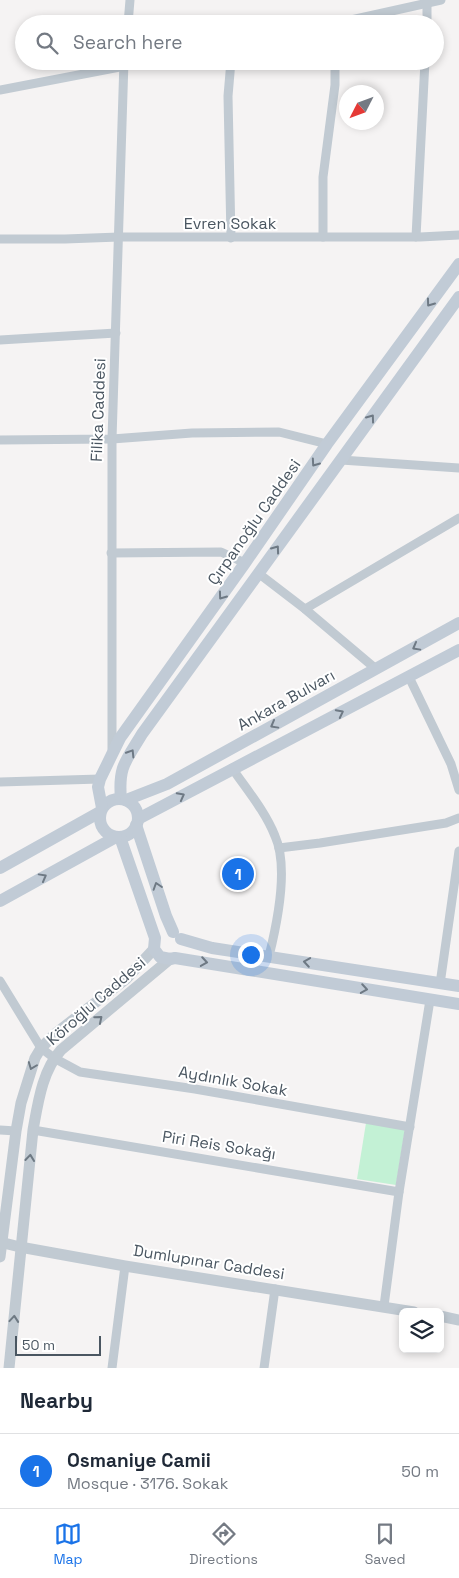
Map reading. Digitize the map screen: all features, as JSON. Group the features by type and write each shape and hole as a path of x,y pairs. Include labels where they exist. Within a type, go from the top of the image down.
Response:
{"main road":[{"name":"Çırpanoğlu Caddesi","path":"101,810 98,786 100,779 130,724 246,563 327,444 459,264"},
{"name":"Çırpanoğlu Caddesi","path":"124,799 119,780 124,763 160,708 459,297"},
{"name":"Ankara Bulvarı","path":"0,868 101,810 110,800 124,799 167,784 459,623"},
{"path":"0,901 118,837 131,832 137,822 232,768 459,650"},
{"path":"124,799 135,808 137,822 166,916 177,935 182,949 173,958"},
{"path":"101,810 101,826 107,833 118,837"},
{"path":"118,837 160,957 459,1004"},
{"path":"155,944 163,932 212,948 459,986"}],"street":[{"path":"129,15 130,0"},
{"path":"374,15 441,0"},
{"path":"427,3 427,15"},
{"path":"0,90 95,70"},
{"name":"Filika Caddesi","path":"112,755 112,439 124,70"},
{"path":"230,70 228,96 231,238"},
{"path":"323,238 323,177 335,86 335,70"},
{"path":"416,237 425,70"},
{"name":"Evren Sokak","path":"0,239 119,237 323,238 459,235"},
{"path":"0,340 116,333"},
{"path":"0,440 112,439 192,433 279,432 327,444"},
{"path":"341,460 459,468"},
{"path":"305,608 459,518"},
{"path":"111,553 221,552 246,563"},
{"path":"258,573 305,608 376,669"},
{"path":"409,677 451,764 459,790"},
{"path":"232,768 268,821 276,837 281,886 279,908 269,956"},
{"path":"0,782 100,779"},
{"path":"278,848 446,823 459,818"},
{"path":"440,984 459,851"},
{"name":"Köroğlu Caddesi","path":"0,1257 0,1242 16,1131 28,1078 41,1048 56,1033 126,979 155,944"},
{"name":"Köroğlu Caddesi","path":"9,1368 33,1130 42,1088 54,1058 61,1050 173,958"},
{"path":"0,981 41,1048"},
{"path":"384,1306 399,1192 430,1000"},
{"name":"Aydınlık Sokak","path":"41,1048 54,1058 80,1072 195,1089 410,1127"},
{"path":"0,1130 16,1131"},
{"name":"Piri Reis Sokağı","path":"33,1130 399,1192"},
{"name":"Dumlupınar Caddesi","path":"0,1242 125,1266 399,1309"},
{"path":"112,1368 125,1266"},
{"path":"264,1368 276,1289"},
{"path":"444,1317 459,1320"}],"green space":[{"path":"366,1123 405,1129 396,1185 357,1179"}],"place":[{"name":"Osmaniye Camii","path":"238,874"}]}
